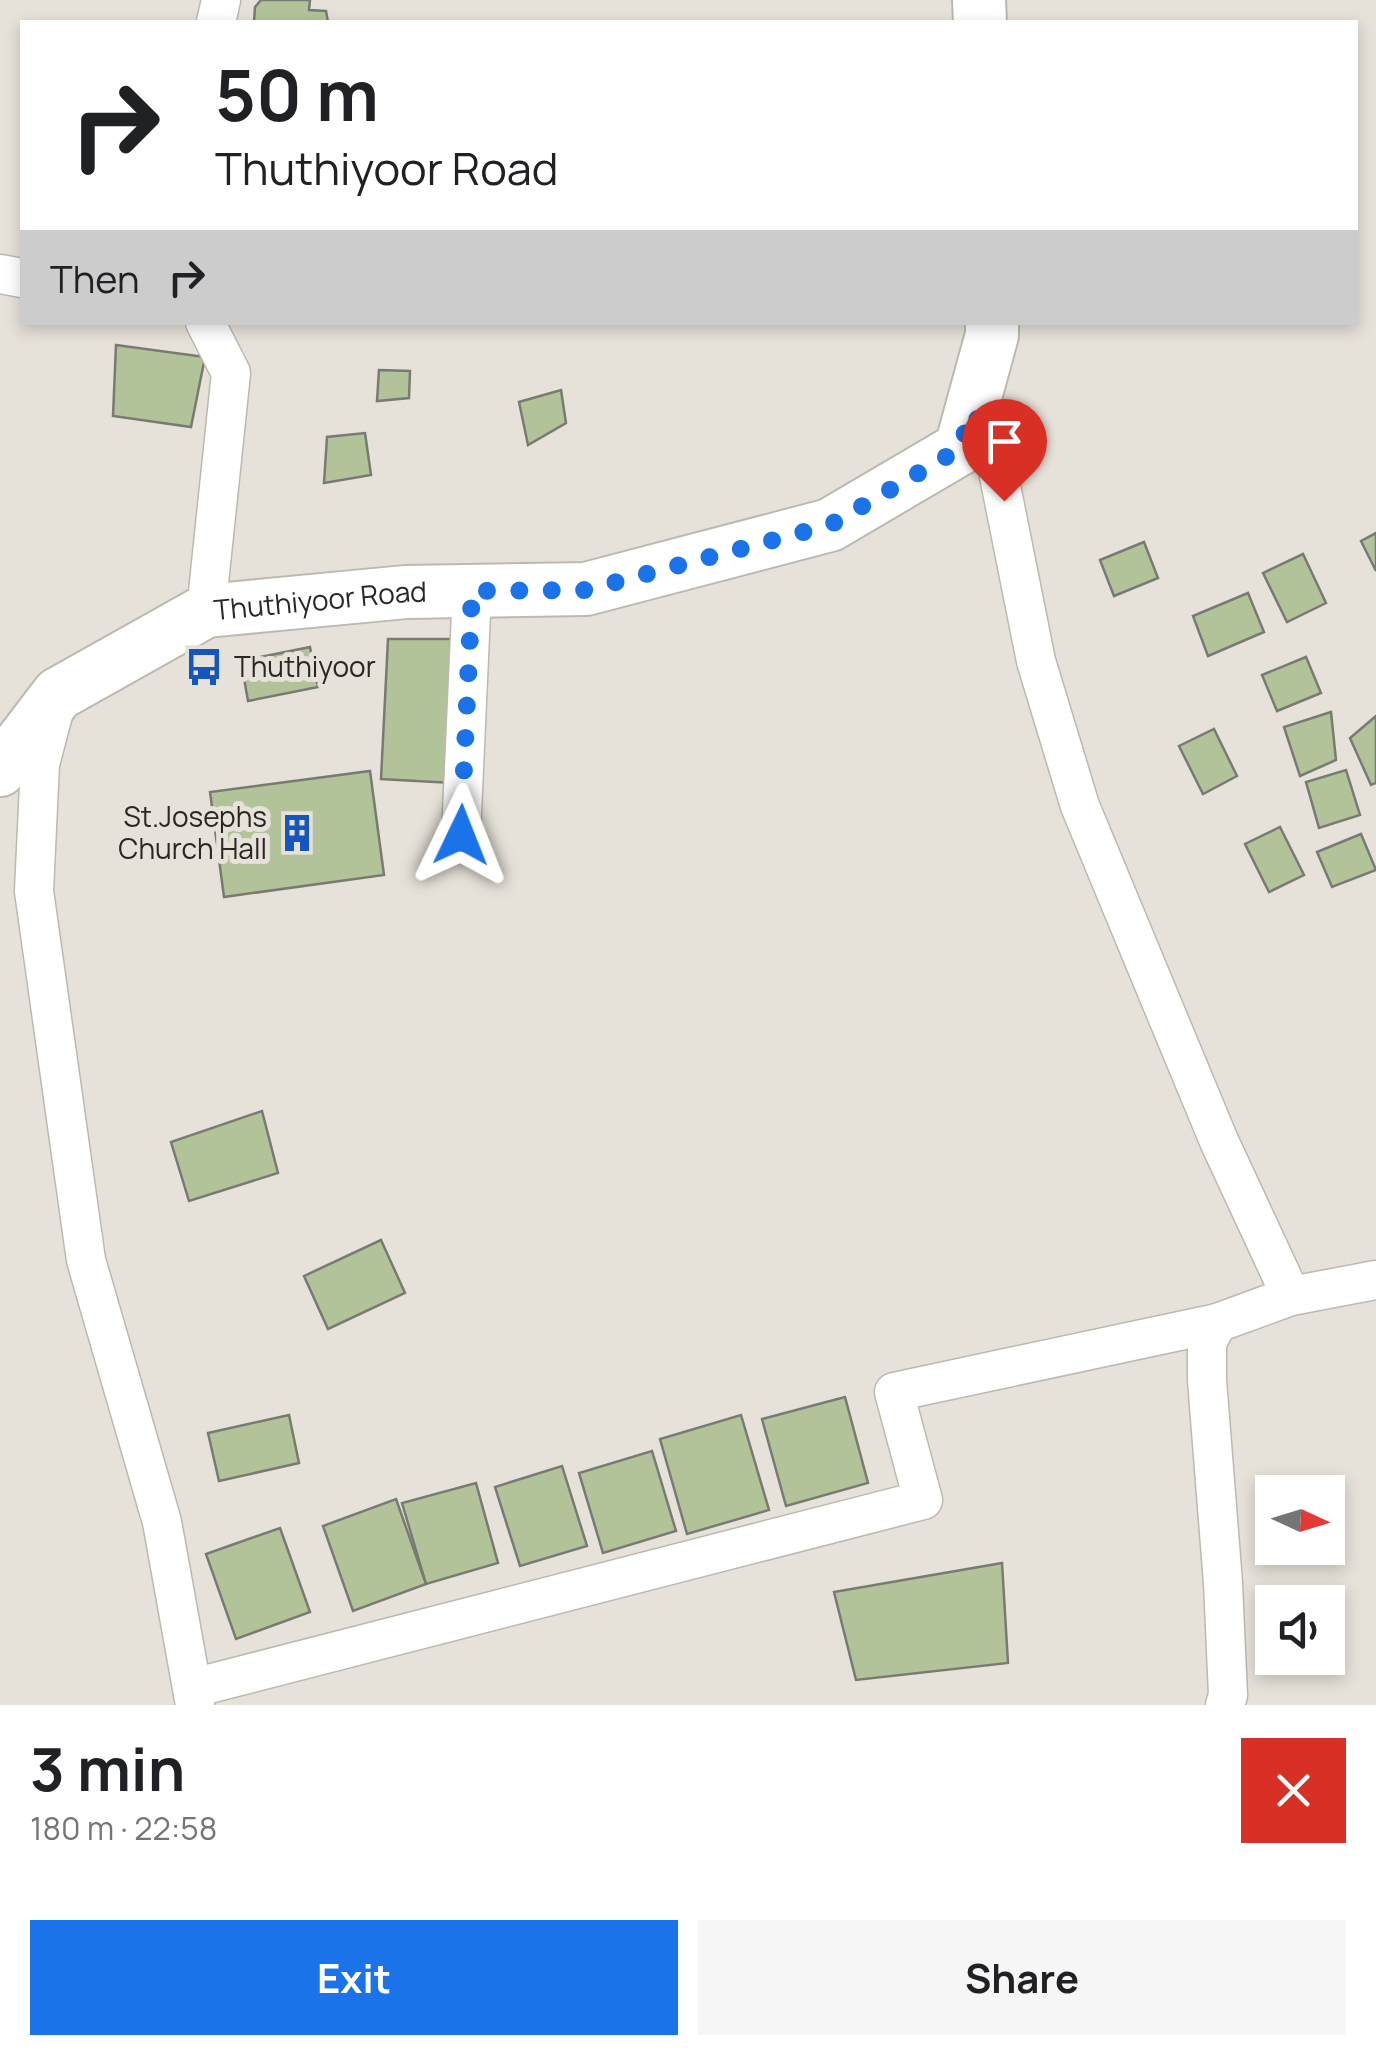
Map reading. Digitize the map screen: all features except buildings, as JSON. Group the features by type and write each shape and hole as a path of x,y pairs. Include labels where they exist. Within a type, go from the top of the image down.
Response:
{"main road":[{"name":"Thuthiyoor Road","path":"0,770 58,694 206,611 406,592 586,590 830,525 961,448 992,325"}],"street":[{"path":"206,611 231,373 207,325"},
{"path":"970,412 990,431 1036,661 1080,806 1219,1141 1291,1296"},
{"path":"461,835 472,591"},
{"path":"58,694 40,764 34,891 86,1260 162,1522 194,1696 923,1500 894,1392 1216,1322 1291,1296 1376,1280"},
{"path":"1216,1322 1207,1343 1207,1380 1223,1583 1228,1695 1225,1705"}],"place":[{"name":"Thuthiyoor","path":"204,667"},
{"name":"St.Josephs Church Hall","path":"297,833"}],"route":[{"path":"461,835 472,591 586,590 830,525 961,448 970,412 990,431 1004,501"}]}
